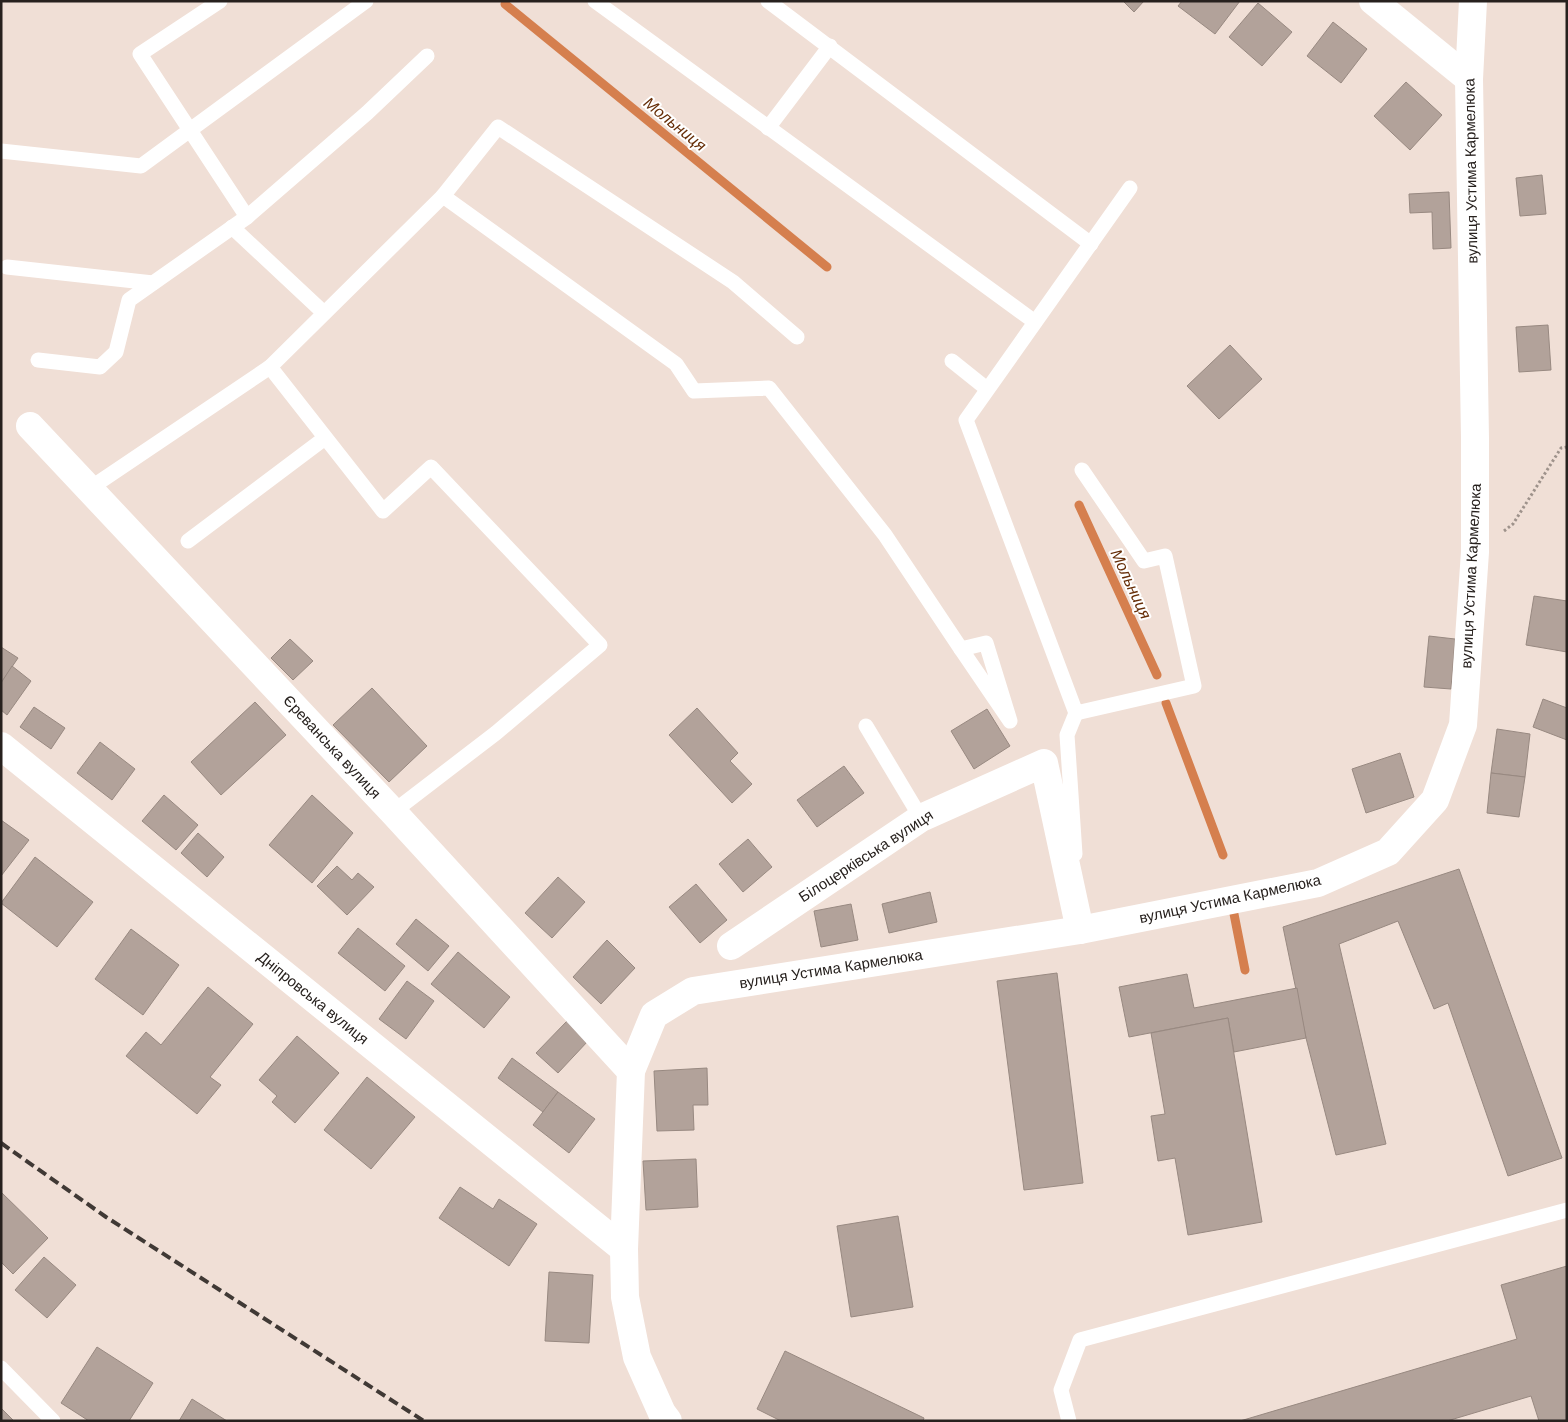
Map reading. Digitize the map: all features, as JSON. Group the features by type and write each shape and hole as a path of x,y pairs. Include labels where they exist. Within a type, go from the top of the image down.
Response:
{"street":[{"path":"1374,1 1469,78"},
{"name":"вулиця Устима Кармелюка","path":"668,1421 662,1413 637,1357 625,1297 624,1249 631,1071 654,1015 693,991 1080,930 1318,883 1388,852 1435,800 1463,725 1475,552 1469,78 1473,1"},
{"name":"Єреванська вулиця","path":"30,426 393,812 631,1071"},
{"name":"Дніпровська вулиця","path":"1,746 624,1249"},
{"name":"Білоцерківська вулиця","path":"731,946 921,818 1044,763 1080,930"}],"lane":[{"path":"220,1 140,54 247,217"},
{"path":"1,151 141,166 366,1"},
{"path":"595,1 1035,322"},
{"path":"768,1 1091,244"},
{"path":"768,128 830,46"},
{"path":"38,360 100,367 116,352 129,300 247,217 367,113 427,56"},
{"path":"89,489 270,367 443,196 498,128 733,282 797,337"},
{"path":"1080,930 1067,735 1076,712 966,420 1130,188"},
{"path":"443,196 676,364 694,391 769,388 885,535 961,649 1004,713 1010,721 986,643 961,649"},
{"path":"232,227 324,313"},
{"path":"7,267 153,283"},
{"path":"952,361 988,389"},
{"path":"270,367 382,511 431,467 600,645 496,734 393,812"},
{"path":"188,541 325,438"},
{"path":"1076,712 1194,686 1165,556 1144,562 1082,470"},
{"path":"866,726 921,818"},
{"path":"1069,1421 1061,1390 1080,1340 1567,1210"},
{"path":"1,1368 53,1421"}],"path":[{"path":"1475,552 1513,524 1561,448 1567,447"}],"building":[{"path":"1123,1 1144,1 1134,12"},
{"path":"1182,1 1240,1 1215,34 1178,6"},
{"path":"1258,3 1292,32 1262,66 1229,37"},
{"path":"1333,22 1367,49 1341,83 1307,56"},
{"path":"1406,82 1442,115 1410,150 1374,116"},
{"path":"1542,175 1546,214 1520,216 1516,178"},
{"path":"1449,192 1451,248 1433,249 1432,212 1410,213 1409,194"},
{"path":"1548,325 1551,370 1519,372 1516,327"},
{"path":"1230,345 1262,379 1219,419 1187,386"},
{"path":"1534,596 1567,601 1567,652 1526,645"},
{"path":"1429,636 1455,639 1451,689 1424,687"},
{"path":"290,639 313,661 293,680 271,658"},
{"path":"1,647 18,658 1,683"},
{"path":"12,666 31,681 7,715 1,710 1,683"},
{"path":"372,688 427,746 389,782 333,725"},
{"path":"1543,699 1567,708 1567,740 1533,727"},
{"path":"255,702 286,735 221,795 191,762"},
{"path":"34,707 65,728 51,749 20,727"},
{"path":"697,708 738,753 730,761 752,784 732,803 669,735"},
{"path":"987,709 1010,746 974,769 951,731"},
{"path":"1497,729 1530,734 1525,777 1491,773"},
{"path":"100,742 135,769 112,800 77,773"},
{"path":"1400,753 1414,797 1366,813 1352,769"},
{"path":"844,766 864,793 817,827 797,800"},
{"path":"1491,773 1525,777 1519,817 1487,813"},
{"path":"164,795 198,825 176,850 142,821"},
{"path":"312,795 353,833 312,883 269,845"},
{"path":"1,820 29,840 1,876"},
{"path":"198,833 224,857 207,877 181,853"},
{"path":"748,839 772,867 743,892 719,864"},
{"path":"35,857 93,902 57,947 1,903"},
{"path":"337,866 352,880 358,873 374,887 347,915 317,886"},
{"path":"1459,869 1562,1158 1508,1176 1448,1003 1434,1009 1398,921 1339,944 1386,1144 1336,1155 1306,1038 1283,927"},
{"path":"558,877 585,902 552,938 525,913"},
{"path":"696,884 727,920 700,943 669,907"},
{"path":"930,892 937,922 889,933 882,904"},
{"path":"851,904 858,940 821,947 814,911"},
{"path":"416,919 449,946 428,971 396,944"},
{"path":"358,928 405,966 385,991 338,953"},
{"path":"131,929 179,965 143,1015 95,979"},
{"path":"607,940 635,968 601,1004 573,977"},
{"path":"458,952 510,997 484,1028 431,984"},
{"path":"1057,973 1083,1183 1024,1190 997,981"},
{"path":"1187,974 1194,1008 1297,988 1306,1038 1234,1052 1228,1018 1129,1037 1119,987"},
{"path":"407,981 434,1001 406,1039 379,1019"},
{"path":"208,987 253,1024 210,1077 221,1085 197,1114 126,1056 146,1032 161,1045"},
{"path":"1228,1018 1262,1222 1188,1235 1175,1158 1158,1161 1151,1116 1165,1114 1151,1033"},
{"path":"567,1021 588,1041 558,1073 536,1053"},
{"path":"297,1036 339,1073 295,1123 272,1102 277,1096 259,1080"},
{"path":"512,1058 558,1092 543,1112 498,1078"},
{"path":"707,1068 708,1105 693,1105 694,1130 657,1131 654,1071"},
{"path":"367,1077 415,1117 371,1169 324,1130"},
{"path":"558,1092 595,1119 569,1153 533,1125"},
{"path":"696,1159 698,1207 646,1210 643,1161"},
{"path":"460,1187 493,1209 499,1199 537,1224 509,1266 439,1218"},
{"path":"1,1192 48,1238 13,1274 1,1262"},
{"path":"898,1216 913,1307 851,1317 837,1226"},
{"path":"44,1257 76,1285 47,1318 15,1290"},
{"path":"1567,1266 1567,1421 1539,1421 1531,1396 1447,1421 1240,1421 1517,1339 1501,1285"},
{"path":"549,1272 593,1275 589,1343 545,1341"},
{"path":"97,1347 153,1383 129,1421 89,1421 61,1403"},
{"path":"785,1351 924,1418 923,1421 781,1421 757,1409"},
{"path":"192,1399 227,1421 179,1421"},
{"path":"1,1408 14,1421 1,1421"}],"waterway":[{"name":"Мольниця","path":"505,4 827,267"},
{"name":"Мольниця","path":"1079,505 1157,675"},
{"name":"Мольниця","path":"1166,703 1223,855"},
{"name":"Мольниця","path":"1234,914 1245,970"}],"railway":[{"path":"1,1143 106,1217 424,1421"}]}
